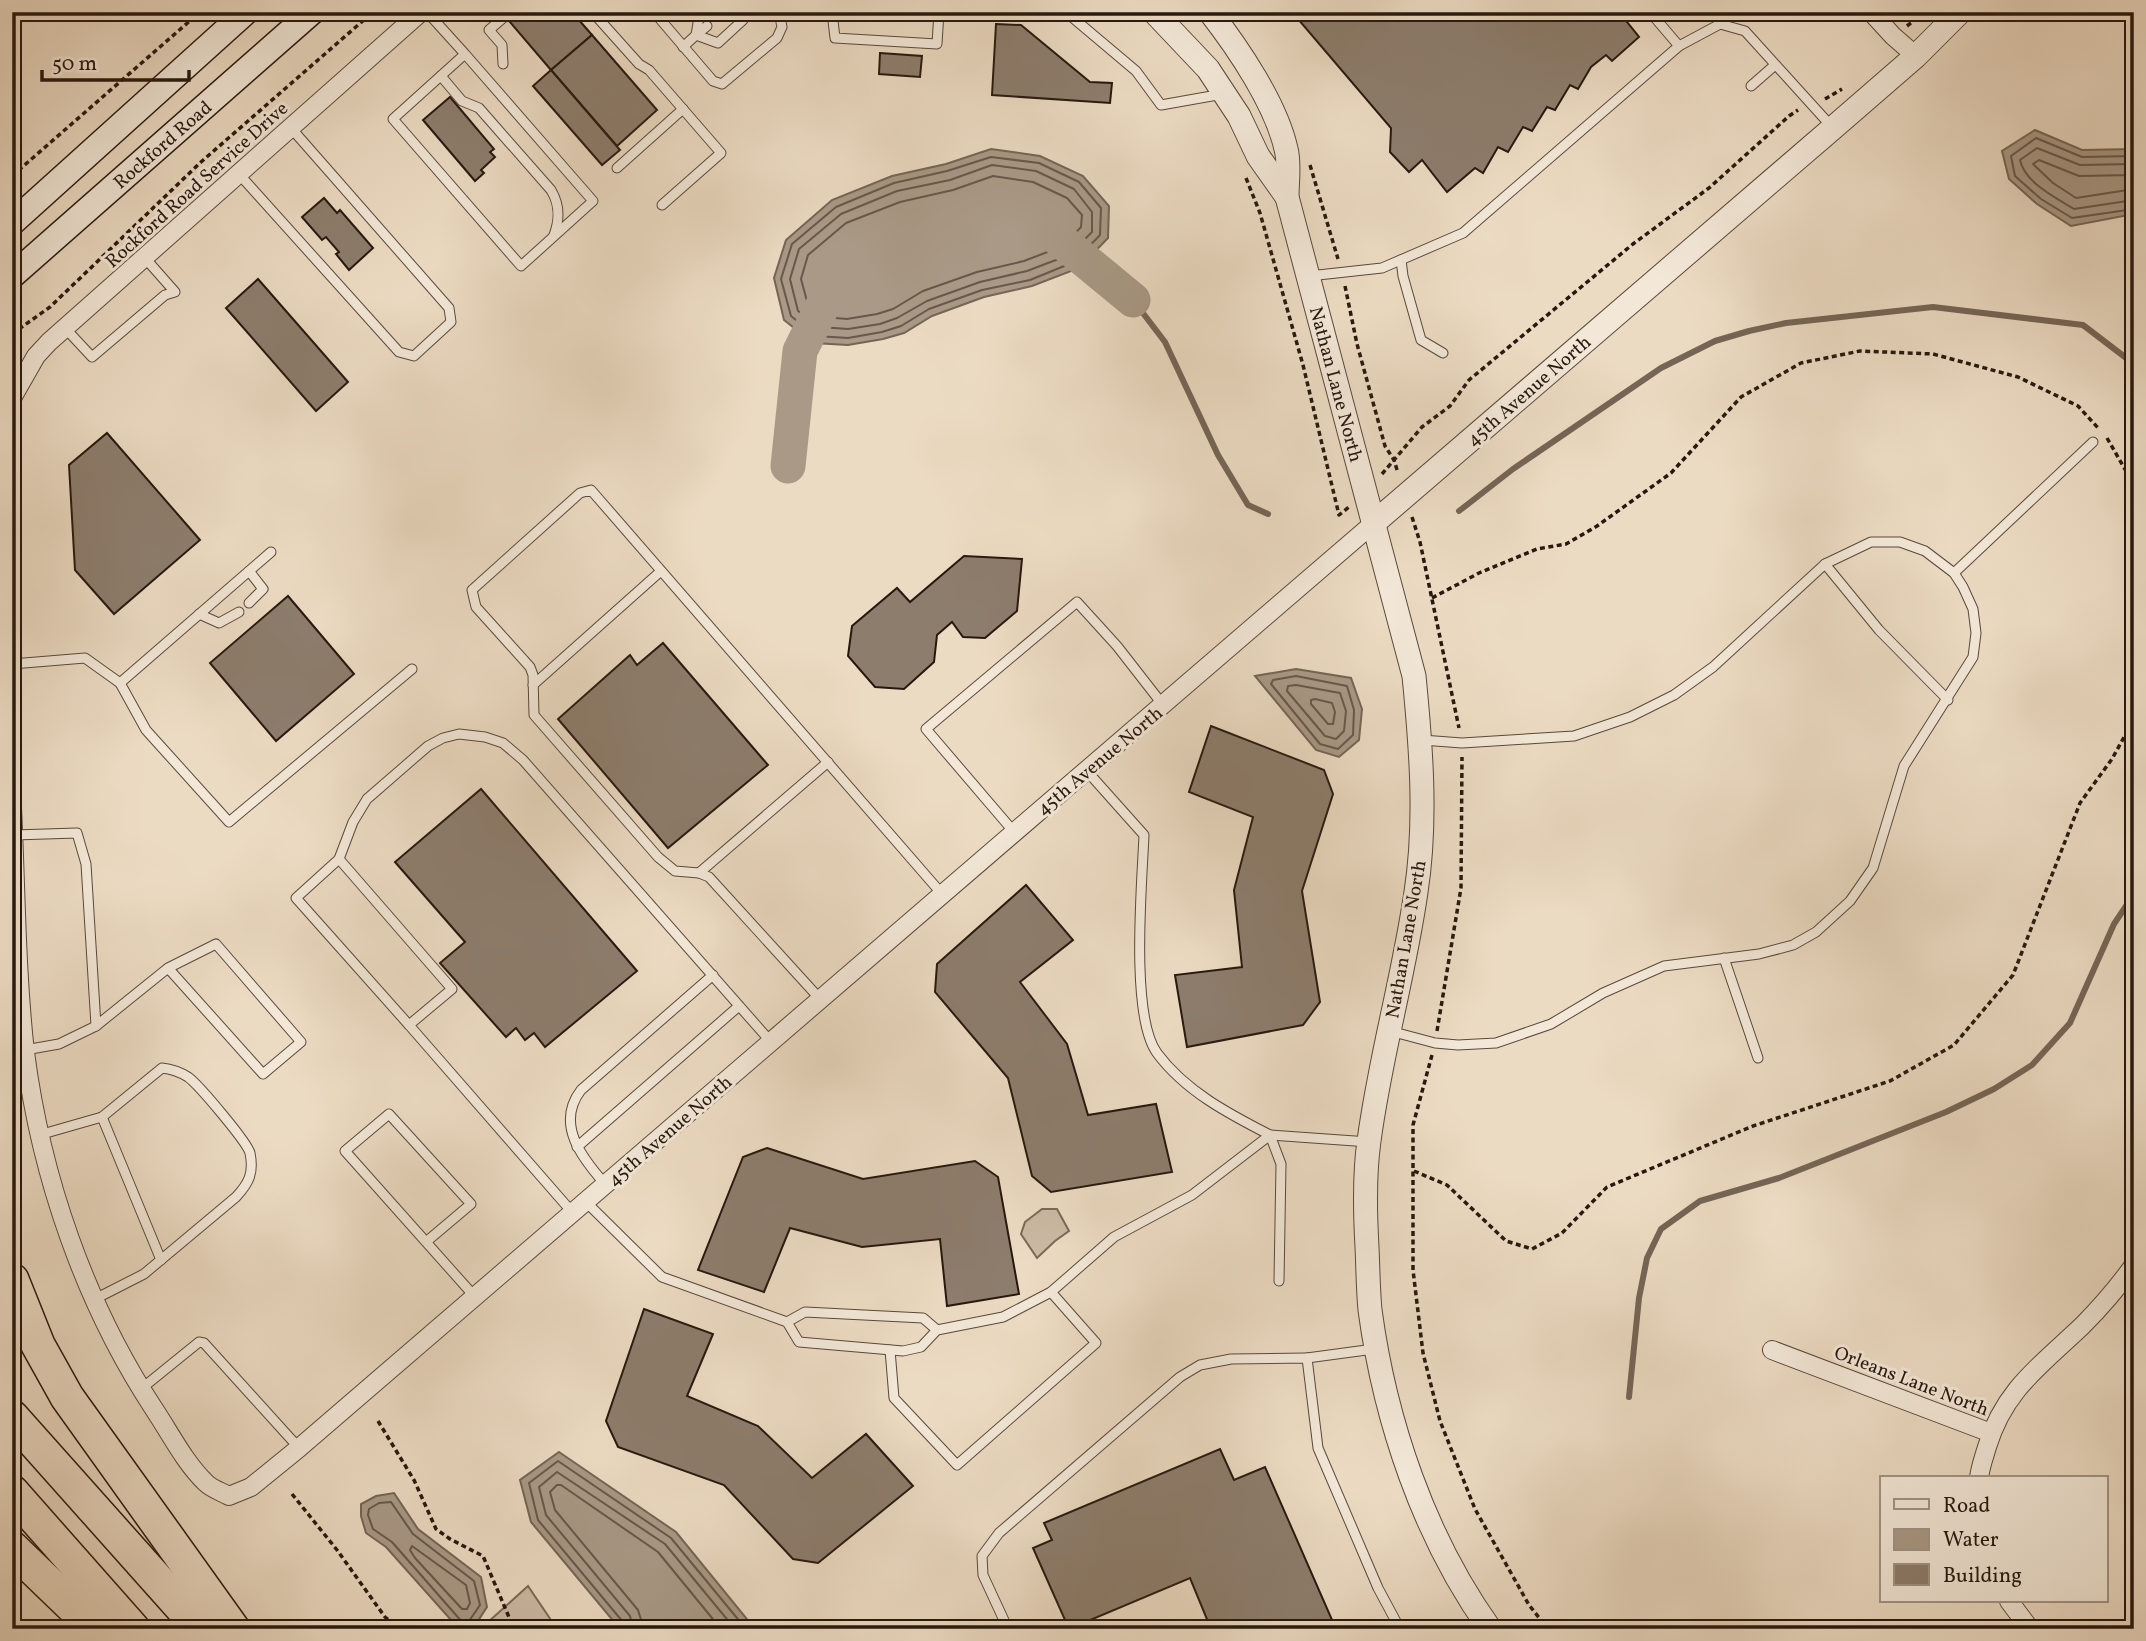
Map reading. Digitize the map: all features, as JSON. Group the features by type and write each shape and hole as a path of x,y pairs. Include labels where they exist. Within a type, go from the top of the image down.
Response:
{"highway":[{"path":"12,1280 38,1345 67,1397 233,1629"},
{"path":"12,1418 201,1629"},
{"path":"12,1492 133,1629"},
{"path":"12,1548 96,1629"}],"main road":[{"path":"12,223 246,12"},
{"name":"Rockford Road","path":"12,275 312,12"}],"street":[{"name":"Rockford Road Service Drive","path":"12,398 36,356 65,328 421,12"},
{"name":"Nathan Lane North","path":"1154,12 1208,69 1239,116 1258,156 1287,197"},
{"name":"Nathan Lane North","path":"1210,12 1231,39 1256,80 1287,149 1287,197 1414,676 1420,740 1422,819 1417,889 1368,1142 1366,1230 1370,1307 1376,1348 1408,1468 1439,1543 1490,1629"},
{"path":"1871,12 1916,56"},
{"name":"45th Avenue North","path":"141,1389 207,1484 229,1496 251,1487 1833,128 1916,56 1960,12"},
{"path":"12,808 25,1050 39,1135 69,1234 95,1299 141,1389"},
{"path":"1992,1433 2006,1404 2023,1380 2083,1325 2116,1290 2134,1265"},
{"name":"Orleans Lane North","path":"1772,1350 1992,1433 1980,1476"},
{"path":"2010,1602 2030,1629"}],"lane":[{"path":"428,12 465,54 593,201 521,266 393,119 465,54"},
{"path":"503,64 502,45 489,30 510,12"},
{"path":"654,12 713,81 722,84 777,38 782,27 779,12"},
{"path":"696,35 718,43 744,20 744,12"},
{"path":"832,12 835,38 937,44 940,12"},
{"path":"1066,12 1136,71 1161,105 1225,94"},
{"path":"1650,12 1679,46"},
{"path":"597,17 721,153 663,205"},
{"path":"696,35 699,17"},
{"path":"1309,276 1382,268 1463,233 1679,46 1720,24 1745,31 1833,128"},
{"path":"683,47 707,26"},
{"path":"1751,86 1775,65"},
{"path":"441,76 462,101 479,108 551,190 557,201 558,214 553,237"},
{"path":"617,168 683,109"},
{"path":"239,174 398,352 414,356 451,322 449,308 291,128"},
{"path":"65,328 92,357 165,295 175,292 145,258"},
{"path":"1401,260 1402,276 1421,340 1443,353"},
{"path":"1954,573 2093,442"},
{"path":"820,999 709,877 699,873 675,871 658,857 534,715 530,667 476,607 472,590 580,493 591,490 942,894"},
{"path":"1389,1031 1423,1042 1458,1045 1496,1043 1551,1024 1603,993 1664,966 1759,954 1793,944 1816,932 1850,901 1873,868 1904,766 1973,657 1976,634 1973,610 1954,573 1925,551 1900,542 1871,542 1825,564 1713,667 1674,695 1630,717 1574,736 1462,743 1420,740"},
{"path":"120,683 271,552"},
{"path":"1825,564 1879,630 1948,700"},
{"path":"249,571 264,589 249,603"},
{"path":"533,685 661,571"},
{"path":"1014,832 926,729 1077,603 1117,646 1163,705"},
{"path":"199,614 219,623 239,612"},
{"path":"12,664 85,658 120,683 146,730 229,822 412,668"},
{"path":"771,1042 523,760 503,743 485,737 459,734 428,746 367,799 353,822 340,859 296,898 409,1025 578,1206 662,1277 787,1322 799,1342 903,1352 921,1347 937,1330 1003,1317 1051,1292 1114,1237 1192,1195 1270,1135"},
{"path":"699,873 828,762"},
{"path":"1086,770 1144,835 1140,927 1143,1016 1156,1052 1187,1084 1216,1105 1270,1135 1368,1142"},
{"path":"14,835 77,833 86,864 96,1026"},
{"path":"340,859 452,989 409,1025"},
{"path":"25,1050 59,1044 96,1026 168,968 216,944 301,1042 263,1073 168,968"},
{"path":"1724,958 1758,1058"},
{"path":"605,1184 576,1147 570,1128 573,1100 581,1090 713,975"},
{"path":"576,1147 739,1006"},
{"path":"39,1135 102,1117 162,1068 172,1069 188,1077 249,1150 252,1168 249,1183 161,1260 134,1280 95,1299"},
{"path":"426,1242 471,1205 389,1114 345,1152 475,1297"},
{"path":"102,1117 161,1260"},
{"path":"1270,1135 1281,1164 1279,1281"},
{"path":"890,1350 894,1398 957,1465 1096,1343 1051,1292"},
{"path":"787,1322 805,1312 923,1318 937,1330"},
{"path":"141,1389 199,1342 204,1343 299,1448"},
{"path":"1008,1629 984,1575 982,1556 999,1533 1180,1377 1200,1365 1231,1359 1307,1358 1376,1348"},
{"path":"1307,1358 1318,1448 1349,1527 1400,1629"}],"path":[{"path":"12,177 200,12"},
{"path":"12,334 50,307 201,162 373,12"},
{"path":"1893,36 1925,12"},
{"path":"1242,167 1260,213 1299,352 1339,515 1366,492 1422,427 1450,406 1469,380 1633,244 1709,188 1788,116 1809,103 1833,97 1851,83"},
{"path":"1432,598 1479,573 1537,550 1566,544 1597,526 1671,473 1741,397 1801,363 1860,351 1933,354 2018,377 2078,406 2107,438 2134,485"},
{"path":"1414,1171 1447,1185 1506,1241 1532,1249 1562,1233 1607,1187 1754,1126 1890,1081 1954,1045 2013,975 2080,803 2112,759 2134,719"},
{"path":"378,1421 414,1480 436,1529 483,1556 514,1629"},
{"path":"292,1494 337,1550 385,1617 400,1629"}],"shaded area":[{"path":"1042,1209 1057,1209 1069,1231 1037,1258 1021,1234 1025,1222"},
{"path":"528,1586 557,1629 481,1629 487,1623"}],"water":[{"path":"2035,130 2082,150 2134,149 2134,214 2071,226 2037,204 2009,179 2002,151"},
{"path":"991,149 1040,156 1083,176 1109,206 1108,238 1079,268 1032,286 984,297 932,316 904,333 883,339 848,345 813,343 784,320 774,278 786,240 832,200 892,176 946,164"},
{"path":"1296,669 1351,678 1362,709 1359,740 1339,757 1316,750 1255,676"},
{"path":"559,1452 676,1532 755,1629 620,1629 531,1522 520,1480"},
{"path":"394,1493 418,1529 481,1577 487,1607 474,1627 459,1629 386,1547 366,1533 361,1504 376,1496"}],"building":[{"path":"519,12 572,12 592,35 551,70 509,21"},
{"path":"1292,12 1619,12 1639,37 1612,61 1606,55 1591,67 1578,89 1570,85 1555,110 1547,107 1532,131 1523,127 1508,152 1498,147 1483,173 1475,168 1447,192 1422,160 1409,172 1390,152 1391,128"},
{"path":"996,24 1021,25 1090,82 1112,83 1110,103 992,95"},
{"path":"592,35 657,110 617,146 551,70"},
{"path":"880,53 922,56 920,77 879,74"},
{"path":"551,70 620,150 602,165 533,86"},
{"path":"450,97 494,149 490,152 495,157 481,170 484,173 475,181 423,120"},
{"path":"324,198 337,213 340,210 373,248 349,270 326,237 322,240 302,217"},
{"path":"258,279 348,382 316,411 226,308"},
{"path":"107,433 200,540 114,614 75,570 69,465"},
{"path":"964,556 1022,559 1017,611 985,638 963,637 952,622 937,635 934,662 904,689 875,687 848,656 852,626 897,588 910,602"},
{"path":"288,596 354,674 276,741 210,663"},
{"path":"663,643 768,765 668,848 558,719 630,655 637,665"},
{"path":"1211,726 1324,770 1333,794 1302,891 1320,1002 1303,1025 1187,1047 1175,975 1242,967 1234,890 1253,817 1189,792"},
{"path":"481,789 637,971 545,1047 534,1033 525,1040 516,1028 506,1037 440,963 465,942 395,862"},
{"path":"1026,885 1073,940 1020,982 1067,1044 1088,1115 1156,1104 1172,1172 1051,1192 1032,1176 1008,1078 935,992 937,964"},
{"path":"767,1148 863,1179 975,1161 998,1177 1019,1294 947,1306 940,1239 862,1247 790,1228 764,1292 698,1270 743,1157"},
{"path":"644,1309 713,1334 687,1396 758,1426 812,1478 866,1434 913,1486 818,1563 793,1559 724,1485 618,1447 606,1421"},
{"path":"1220,1449 1234,1480 1265,1467 1336,1629 1211,1629 1190,1578 1069,1629 1033,1548 1052,1540 1044,1523"}],"waterway":[{"path":"1048,230 1133,300"},
{"path":"788,466 800,351 828,295"},
{"path":"1133,300 1165,342 1218,455 1248,505 1268,514"},
{"path":"1459,511 1513,469 1661,368 1715,341 1749,331 1786,323 1933,307 2083,325 2134,364"},
{"path":"1629,1397 1639,1298 1647,1258 1661,1229 1700,1201 1779,1178 1946,1112 1994,1089 2032,1065 2070,1023 2114,924 2134,894"}]}
